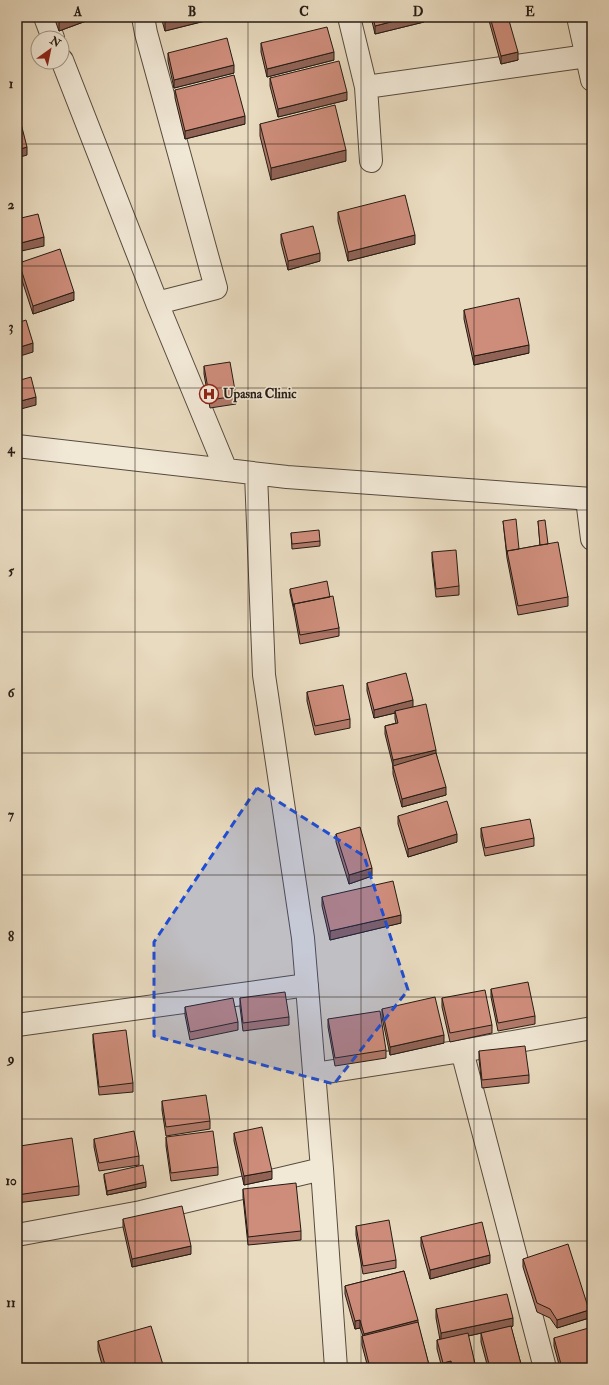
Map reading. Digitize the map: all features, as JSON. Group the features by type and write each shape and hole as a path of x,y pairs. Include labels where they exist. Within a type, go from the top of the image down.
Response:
{"street":[{"path":"45,17 50,30"},
{"path":"143,17 146,33 216,288 157,303"},
{"path":"349,17 366,87 371,161"},
{"path":"578,17 592,80"},
{"path":"366,87 587,56"},
{"path":"66,70 157,303 226,470"},
{"path":"17,446 295,478 590,499 592,539"},
{"path":"256,474 264,675 303,938 322,1169 336,1368"},
{"path":"17,1025 307,985"},
{"path":"314,1074 462,1051 592,1028"},
{"path":"462,1051 545,1368"},
{"path":"17,1235 142,1212 322,1169"}],"highlighted area":[{"path":"257,788 364,856 408,990 334,1084 154,1036 154,942"}],"building":[{"path":"57,17 74,17 59,22"},
{"path":"164,17 186,17 165,22"},
{"path":"373,17 410,17 375,26"},
{"path":"490,17 508,17 518,52 501,56"},
{"path":"327,27 334,52 267,69 261,43"},
{"path":"227,38 234,65 174,80 168,53"},
{"path":"339,61 347,92 278,109 270,78"},
{"path":"234,75 245,116 185,131 175,90"},
{"path":"335,105 346,150 271,168 260,124"},
{"path":"17,108 27,147 17,150"},
{"path":"405,195 415,235 348,252 338,212"},
{"path":"38,214 44,237 17,244 17,219"},
{"path":"313,226 320,253 288,261 281,234"},
{"path":"60,249 74,292 33,306 19,263"},
{"path":"519,298 529,345 474,356 464,310"},
{"path":"26,320 33,343 17,348 17,323"},
{"path":"230,362 236,396 210,400 204,366"},
{"path":"31,377 36,397 17,402 17,381"},
{"path":"516,519 519,549 507,551 507,554 503,521"},
{"path":"545,520 548,544 540,545 538,521"},
{"path":"319,530 320,541 292,544 291,533"},
{"path":"558,542 568,597 518,606 507,551"},
{"path":"456,550 459,586 436,589 432,552"},
{"path":"327,581 330,597 294,604 294,607 290,589"},
{"path":"333,596 339,628 300,635 294,604"},
{"path":"406,673 413,700 374,710 367,683"},
{"path":"343,685 350,719 315,726 307,692"},
{"path":"426,704 436,750 393,760 385,726 398,723 395,711"},
{"path":"436,753 446,787 402,799 393,766"},
{"path":"447,801 457,834 408,849 398,816"},
{"path":"530,819 534,838 485,848 481,828"},
{"path":"360,827 372,868 349,875 336,834"},
{"path":"393,881 401,915 330,931 322,897"},
{"path":"528,982 535,1016 498,1023 491,989"},
{"path":"485,990 492,1025 450,1033 442,998"},
{"path":"285,992 289,1017 243,1023 240,998"},
{"path":"435,997 444,1035 390,1047 382,1009"},
{"path":"233,998 238,1022 190,1032 185,1007"},
{"path":"380,1011 386,1050 335,1058 328,1019"},
{"path":"126,1030 133,1083 99,1087 93,1034"},
{"path":"525,1046 529,1075 482,1080 479,1051"},
{"path":"206,1095 210,1121 166,1127 162,1101"},
{"path":"262,1127 272,1171 244,1176 234,1133"},
{"path":"134,1131 139,1156 99,1163 94,1139"},
{"path":"213,1131 218,1167 171,1173 166,1137"},
{"path":"72,1138 79,1186 17,1195 17,1157 21,1156 20,1146"},
{"path":"143,1165 146,1182 107,1191 104,1174"},
{"path":"296,1183 301,1231 248,1237 243,1189"},
{"path":"182,1206 191,1246 132,1259 123,1219"},
{"path":"389,1220 396,1260 363,1266 356,1226"},
{"path":"482,1222 490,1255 430,1270 421,1237"},
{"path":"568,1244 589,1310 557,1320 550,1309 537,1303 523,1259"},
{"path":"404,1271 418,1320 364,1334 360,1320 355,1321 345,1286"},
{"path":"507,1294 513,1318 441,1333 436,1309"},
{"path":"418,1322 429,1365 416,1368 370,1368 362,1336"},
{"path":"151,1326 164,1368 106,1368 98,1341"},
{"path":"511,1326 522,1368 490,1368 481,1333"},
{"path":"592,1327 592,1368 562,1368 554,1338"},
{"path":"468,1333 476,1368 453,1368 451,1361 443,1363 437,1340"}],"place":[{"name":"Upasna Clinic","path":"209,394"}]}
